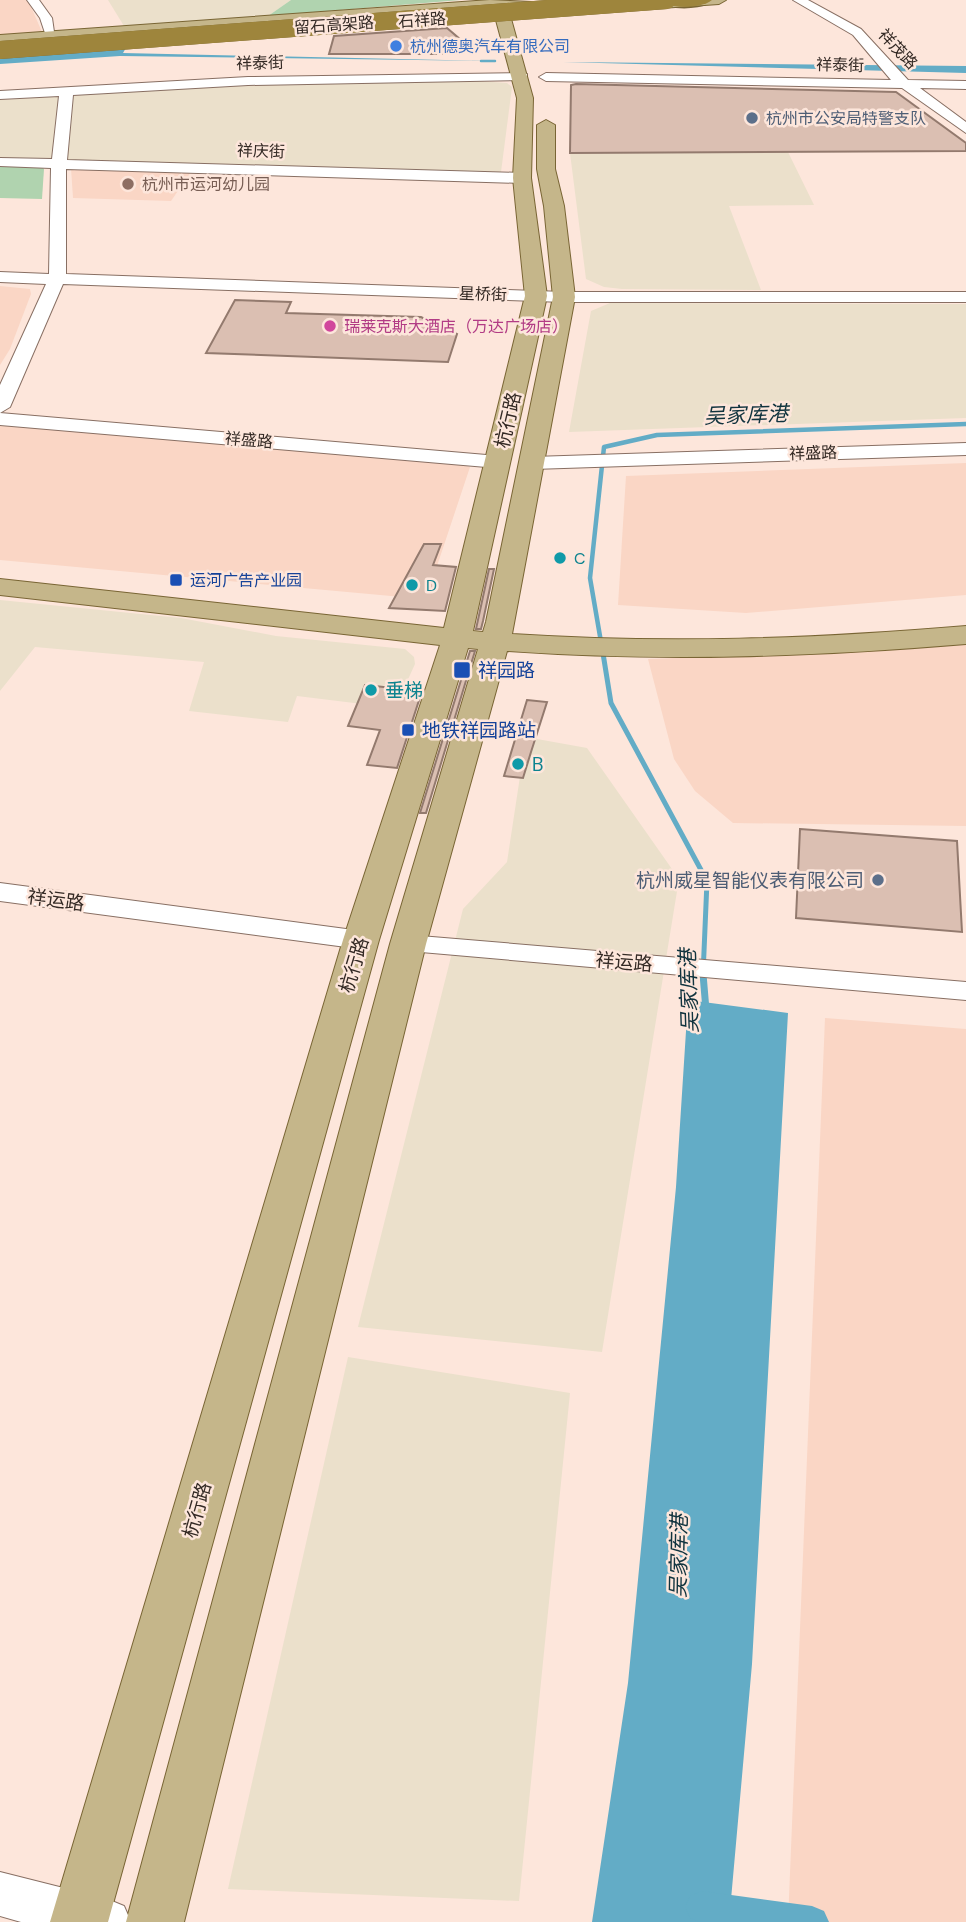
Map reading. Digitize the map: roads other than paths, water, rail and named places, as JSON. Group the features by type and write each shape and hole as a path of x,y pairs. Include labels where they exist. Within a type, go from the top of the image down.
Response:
{"highway":[{"name":"留石高架路","path":"0,42 614,0"},
{"name":"留石高架路","path":"0,51 704,0"}],"main road":[{"name":"石祥路","path":"0,51 515,7 553,0"},
{"name":"石祥路","path":"0,42 51,36 515,7 588,9 719,0"},
{"path":"588,9 670,1"},
{"name":"杭行路","path":"155,1922 408,944 471,733 478,631 498,462 536,296 522,178 526,98 515,7"},
{"name":"杭行路","path":"88,1920 361,940 429,732 478,631 533,463 564,297 547,169 545,86"},
{"path":"0,571 478,631 664,632 853,626 966,617"},
{"path":"0,587 302,624 478,631 723,649 848,645 966,635"}],"street":[{"path":"33,0 46,18 51,36"},
{"name":"祥茂路","path":"799,0 851,28 901,80 966,129"},
{"name":"祥泰街","path":"0,95 273,80 522,77"},
{"name":"祥泰街","path":"545,86 901,80 966,85"},
{"path":"0,407 57,278 59,162 66,92"},
{"name":"祥庆街","path":"0,162 522,178"},
{"name":"星桥街","path":"0,277 564,297 966,297"},
{"name":"祥盛路","path":"0,419 498,462"},
{"name":"祥盛路","path":"533,463 966,449"},
{"name":"祥运路","path":"0,892 361,940"},
{"name":"祥运路","path":"408,944 966,991"},
{"path":"0,1894 88,1920"}],"water":[{"path":"127,46 123,53 490,61 120,56 0,64 0,56"},
{"path":"563,62 966,66 966,73"},
{"path":"688,1000 788,1013 752,1664 729,1922 592,1922 628,1683 676,1187"}],"waterway":[{"path":"481,61 495,61"},
{"name":"吴家库港","path":"601,642 590,578 604,447 657,435 966,424"},
{"name":"吴家库港","path":"601,641 611,703 707,881 703,974"},
{"name":"吴家库港","path":"703,974 706,1010"},
{"path":"702,1907 812,1922"}],"place":[{"name":"杭州德奥汽车有限公司","path":"396,46"},
{"name":"杭州市公安局特警支队","path":"752,118"},
{"name":"杭州市运河幼儿园","path":"128,184"},
{"name":"瑞莱克斯大酒店（万达广场店）","path":"330,326"},
{"name":"C","path":"560,558"},
{"name":"运河广告产业园","path":"176,580"},
{"name":"D","path":"412,585"},
{"name":"祥园路","path":"462,670"},
{"name":"垂梯","path":"371,690"},
{"name":"地铁祥园路站","path":"408,730"},
{"name":"B","path":"518,764"},
{"name":"杭州威星智能仪表有限公司","path":"878,880"}]}
